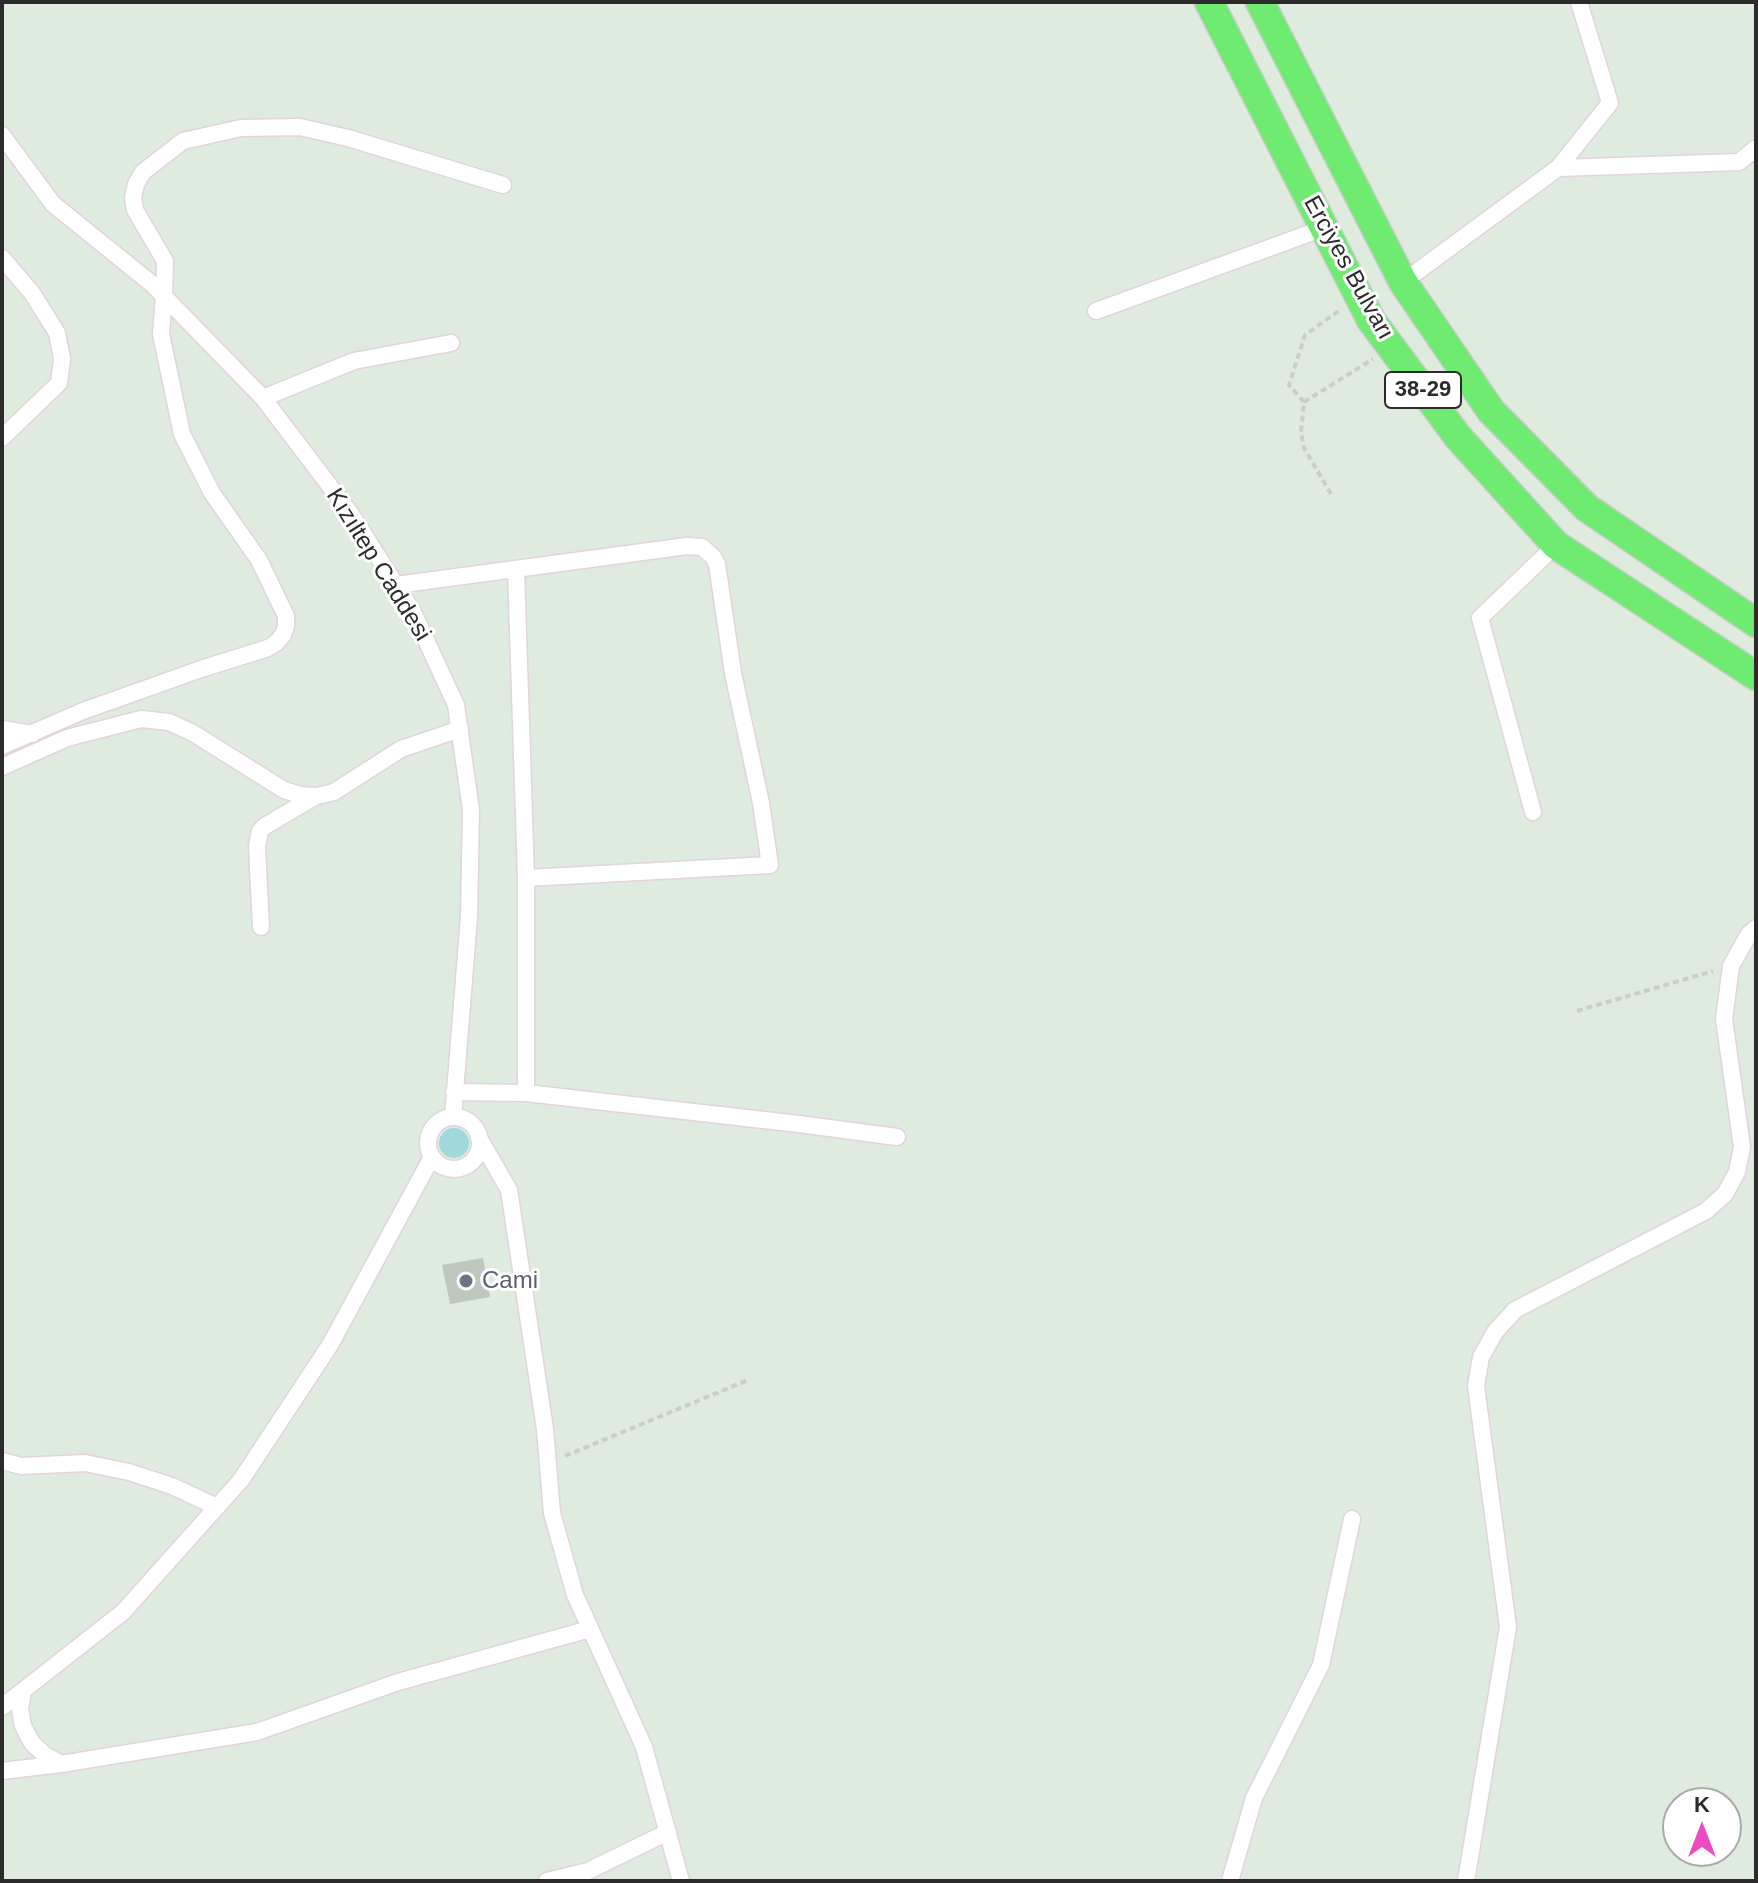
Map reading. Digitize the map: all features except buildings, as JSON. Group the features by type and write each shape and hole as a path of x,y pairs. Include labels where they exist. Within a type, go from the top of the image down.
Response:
{"highway":[{"name":"Erciyes Bulvarı","path":"1209,2 1358,298 1458,437 1556,545 1756,676"},
{"name":"Erciyes Bulvarı","path":"1260,2 1403,282 1491,411 1587,508 1756,623"}],"street":[{"path":"1403,282 1558,168 1610,103 1579,2"},
{"path":"2,746 83,711 268,648 283,635 286,626 286,616 259,560 212,493 182,434 161,334 165,261 135,210 133,197 143,172 183,141 241,128 300,127 348,138 503,185"},
{"name":"Kızıltep Caddesi","path":"2,135 53,204 152,284 263,398 351,514 413,612 456,705 471,810 469,917 453,1117"},
{"path":"1558,168 1739,162 1756,148"},
{"path":"1096,311 1324,228"},
{"path":"2,258 32,293 57,333 62,359 59,383 2,438"},
{"path":"263,398 354,361 451,343"},
{"path":"1533,812 1480,618 1556,545"},
{"path":"396,585 687,546 702,547 717,564 733,673 761,803 770,865 526,878"},
{"path":"516,569 526,878 526,1093"},
{"path":"2,767 67,738 141,719 169,722 193,733 284,790 317,796 334,792 401,749 460,729"},
{"path":"2,729 32,734"},
{"path":"261,927 257,838 265,826 317,796"},
{"path":"1466,1881 1508,1627 1476,1386 1481,1357 1495,1332 1515,1310 1706,1211 1725,1194 1737,1172 1742,1147 1724,1019 1731,966 1749,934 1756,928"},
{"path":"454,1092 526,1093 897,1137"},
{"path":"479,1138 477,1156 471,1163 455,1169 446,1168 432,1157 428,1140 431,1131 444,1119 453,1117 470,1123 479,1138 509,1190 545,1429 552,1513 575,1595 644,1747 681,1881"},
{"path":"2,1707 123,1612 241,1480 330,1345 432,1157"},
{"path":"2,1461 21,1466 85,1463 129,1472 172,1486 217,1507"},
{"path":"1230,1881 1254,1798 1321,1665 1352,1519"},
{"path":"2,1771 257,1732 398,1682 590,1629"},
{"path":"23,1691 20,1709 23,1726 32,1743 61,1764"},
{"path":"547,1881 588,1871 668,1832"}],"path":[{"path":"1331,494 1304,448 1301,432 1304,402 1289,385 1305,335 1358,298"},
{"path":"1304,402 1391,347"},
{"path":"1577,1011 1731,966"},
{"path":"548,1463 748,1380"}],"shaded area":[{"path":"454,1128 465,1132 469,1143 465,1154 454,1158 443,1154 439,1143 443,1132"}],"place":[{"name":"Cami","path":"466,1281"}]}
